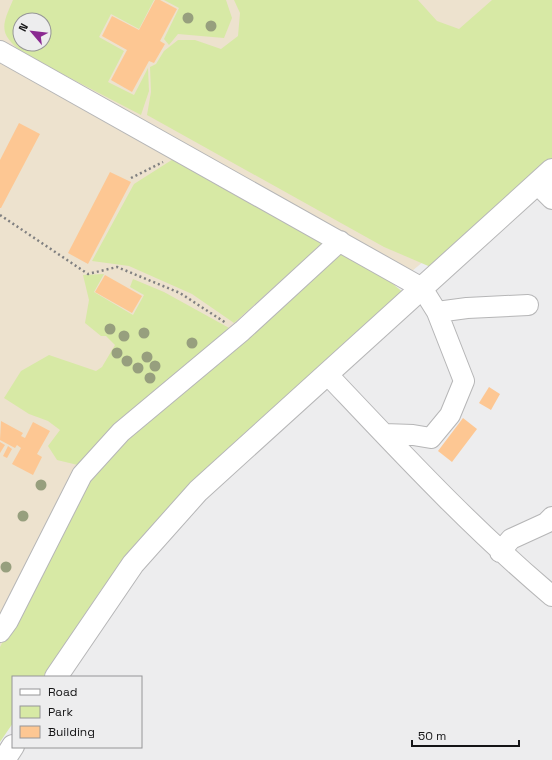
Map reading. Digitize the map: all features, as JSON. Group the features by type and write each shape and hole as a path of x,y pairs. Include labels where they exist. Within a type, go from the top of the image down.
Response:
{"main road":[{"path":"57,676 133,564 198,492 422,288 547,184"},
{"path":"4,760 12,748"}],"street":[{"path":"0,51 422,288 437,312 464,381 450,415 431,438 413,435 384,434"},
{"path":"0,632 8,621 82,475 121,432 242,330 340,241"},
{"path":"437,312 475,307 528,305"},
{"path":"327,374 500,552 552,596"},
{"path":"500,552 511,539 546,523 552,517"}],"path":[{"path":"130,178 169,159"},
{"path":"0,215 88,274 117,267 180,293 228,324"}],"shaded area":[{"path":"0,0 552,0 424,261 279,383 14,676 12,676 12,679 0,705"}],"green space":[{"path":"13,0 154,0 139,29 111,14 99,37 124,51 108,82 134,95 148,68 149,91 141,115 22,52 52,52 52,12 12,12 12,43 5,30 4,25"},
{"path":"164,0 226,0 232,18 224,38 178,34 169,45 164,39 179,8"},
{"path":"234,0 418,0 437,21 459,29 492,0 552,0 552,164 433,268 384,247 147,115 151,92 150,67 156,64 164,51 178,40 195,40 221,49 238,36 240,13"},
{"path":"178,156 326,240 234,323 192,294 129,266 92,261 134,184"},
{"path":"341,249 372,267 404,293 247,432 172,505 101,590 44,676 12,676 12,724 0,742 0,647 85,485 102,462"},
{"path":"104,274 94,292 133,315 144,295 130,287 133,279 164,292 231,329 82,466 57,460 48,446 60,430 48,421 29,414 4,398 21,371 49,355 96,371 102,367 115,345 106,336 101,336 85,323 89,300 83,275"}],"building":[{"path":"155,0 160,0 177,9 160,41 165,44 154,63 149,61 132,92 111,80 127,50 102,36 112,16 139,30"},
{"path":"19,123 40,134 0,208 0,160"},
{"path":"110,172 131,182 88,264 68,253"},
{"path":"105,275 142,296 132,313 95,292"},
{"path":"489,387 500,394 491,410 479,403"},
{"path":"463,418 477,429 452,462 438,451"},
{"path":"1,421 23,433 21,436 25,438 33,422 50,431 37,454 42,457 33,475 12,464 21,448 17,445 15,448 0,440"},
{"path":"0,442 5,445 0,453"},
{"path":"8,446 12,449 7,458 3,456"}]}
